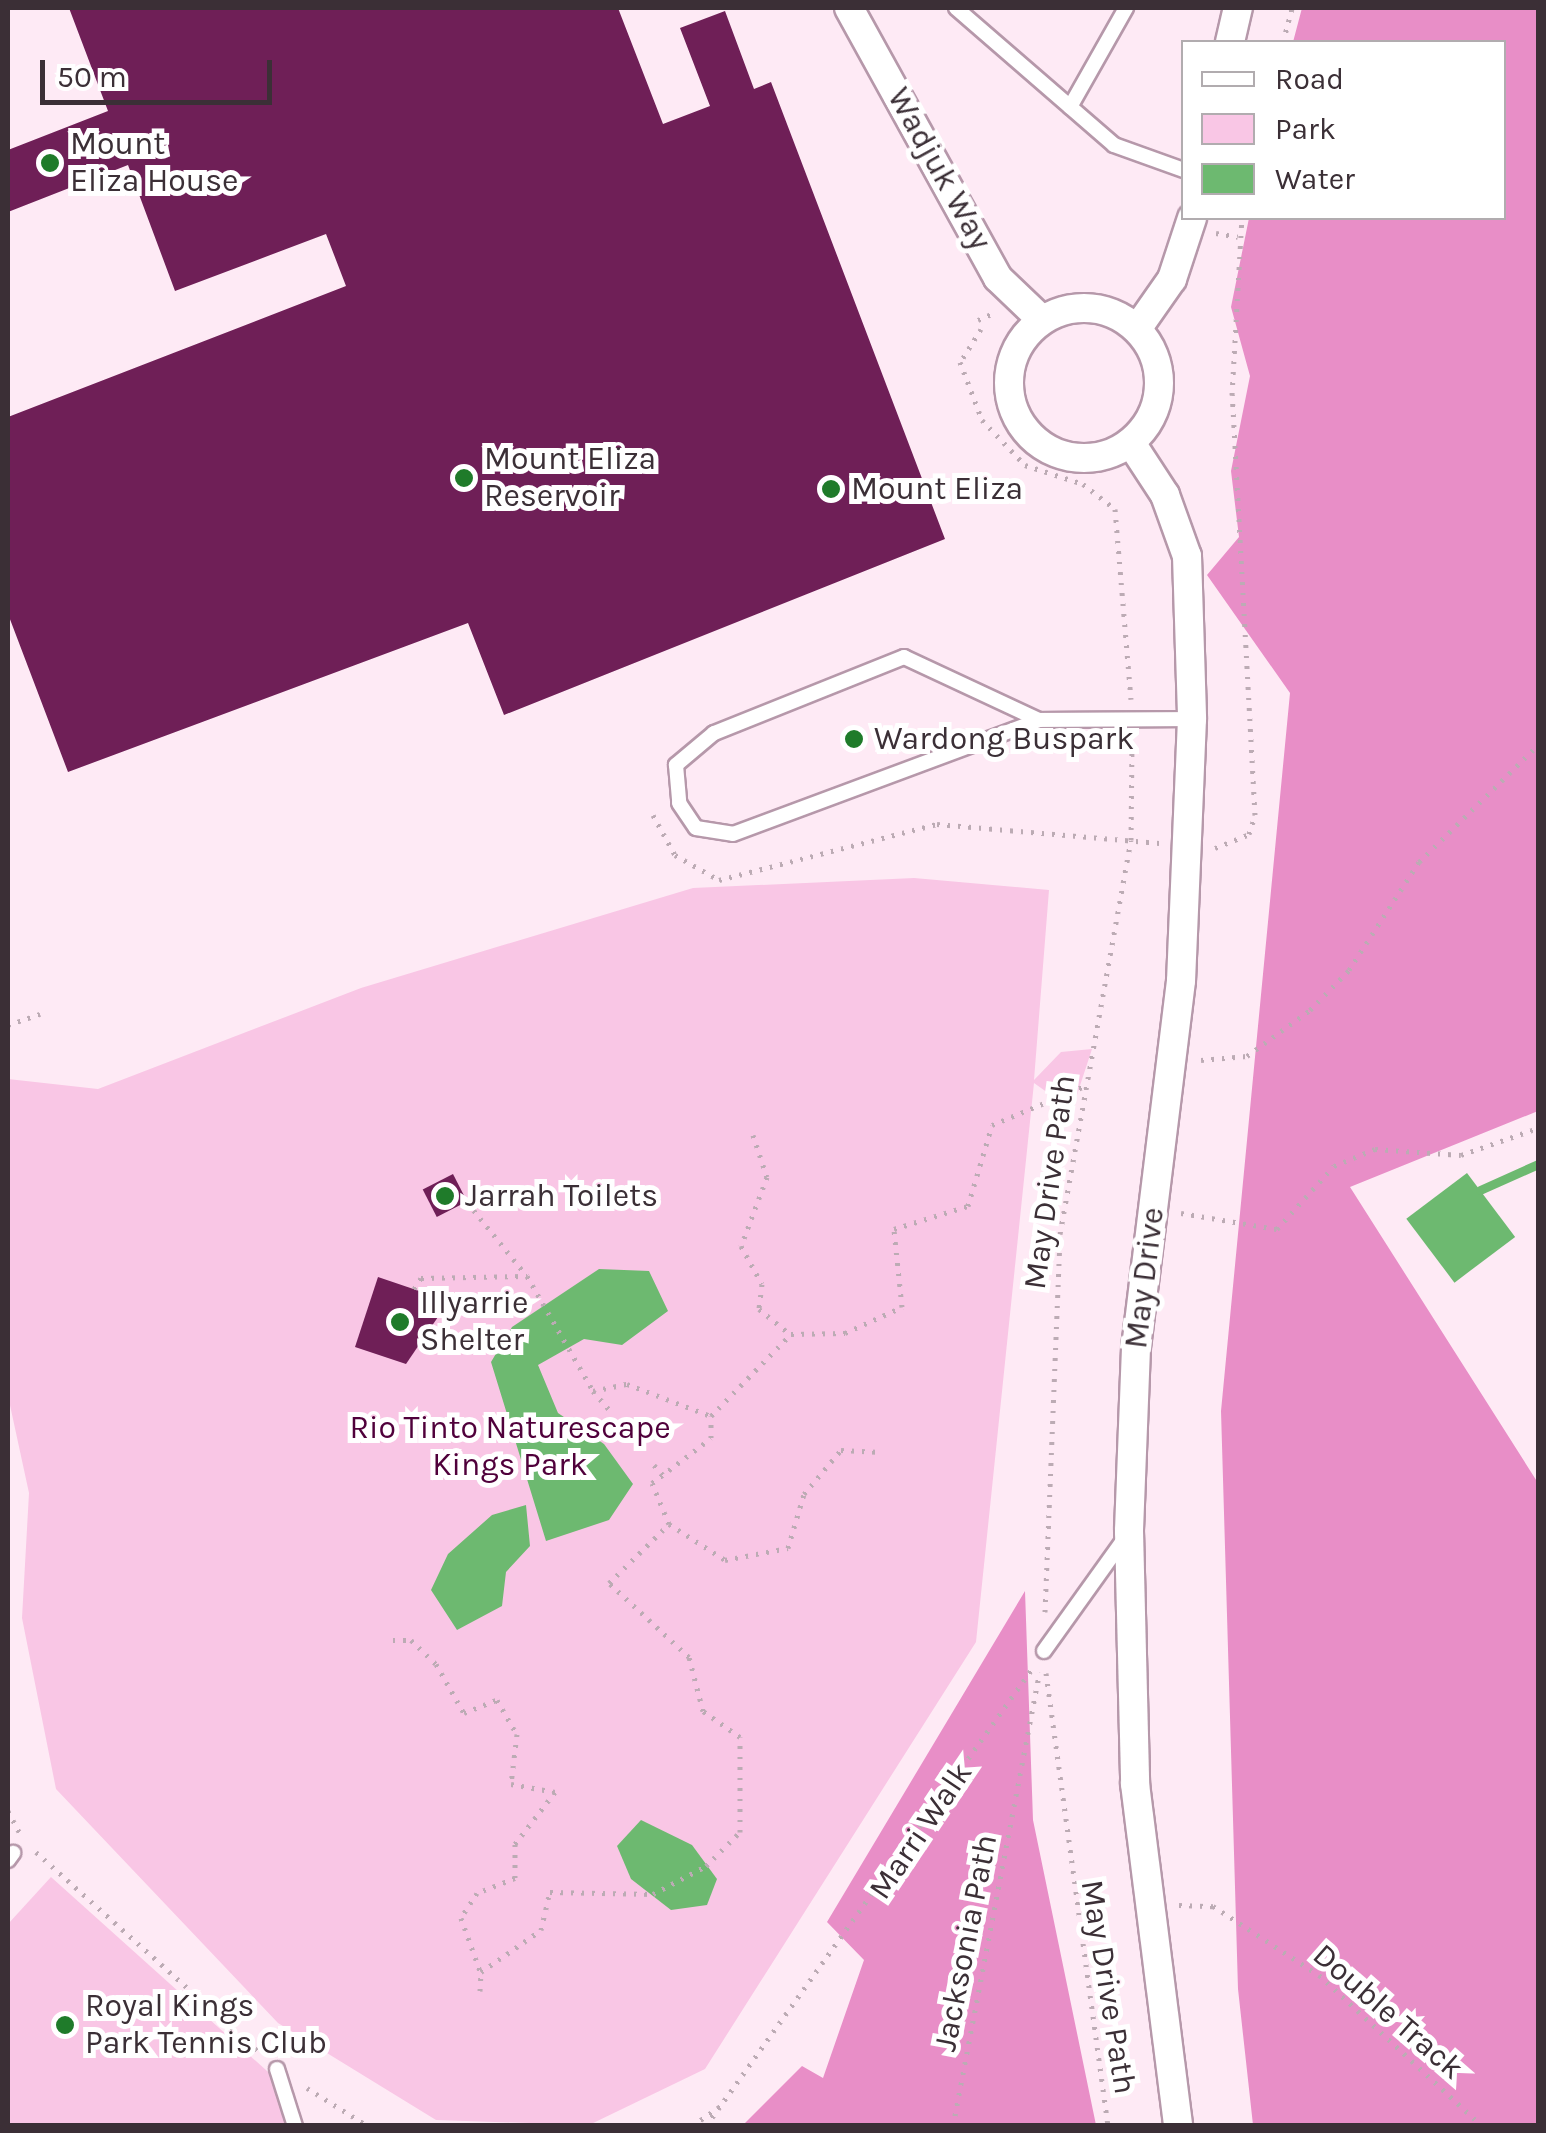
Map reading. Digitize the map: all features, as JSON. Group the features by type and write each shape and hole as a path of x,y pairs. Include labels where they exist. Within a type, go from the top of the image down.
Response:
{"street":[{"name":"Wadjuk Way","path":"849,8 998,278 1042,320"},
{"path":"1230,40 1238,8"},
{"path":"1137,329 1172,279 1191,220"},
{"path":"1090,308 1137,329 1158,387 1148,424 1131,443 1080,459 1032,438 1008,390 1022,339 1042,320 1090,308"},
{"name":"May Drive","path":"1131,443 1165,495 1187,556 1192,719 1190,847 1153,1208 1129,1531 1135,1784 1178,2126"}],"lane":[{"path":"956,8 1114,146 1181,169"},
{"path":"1070,107 1126,8"},
{"path":"1039,720 904,656 714,734 676,765 679,803 696,828 733,834 1039,720 1192,719"},
{"path":"1044,1651 1129,1531"},
{"path":"277,2069 295,2126"}],"path":[{"path":"1284,40 1292,8"},
{"path":"653,815 675,855 719,880 937,824 1190,847 1236,844 1255,815 1232,396 1242,220"},
{"name":"May Drive Path","path":"981,329 960,362 982,420 1025,464 1083,484 1114,509 1132,718 1130,840 1060,1234 1044,1651 1108,2126"},
{"path":"1172,1050 1216,1065 1246,1056 1310,1010 1348,970 1419,862 1538,745"},
{"path":"8,1026 40,1014"},
{"path":"754,1134 767,1177 741,1246 762,1284 759,1309 790,1334 845,1333 902,1307 894,1229 968,1206 992,1125 1085,1086"},
{"path":"1153,1208 1277,1228 1334,1166 1375,1150 1461,1155 1538,1128"},
{"path":"466,1202 527,1276 593,1391 612,1414"},
{"path":"414,1290 422,1278 527,1276"},
{"path":"790,1334 711,1416 711,1438 652,1483 668,1524 725,1560 788,1548 804,1494 840,1450 876,1452"},
{"path":"593,1391 627,1384 711,1416"},
{"path":"654,1465 663,1475"},
{"path":"481,1972 541,1930 550,1892 646,1894 710,1862 740,1832 740,1737 703,1711 689,1657 609,1584 668,1524"},
{"path":"392,1640 411,1640 425,1654 464,1713 498,1700 517,1734 511,1784 555,1792 516,1844 515,1878 477,1894 461,1918 481,1972 480,1991"},
{"name":"Marri Walk","path":"706,2126 730,2099 1044,1651"},
{"name":"Jacksonia Path","path":"953,2126 1044,1651"},
{"path":"8,1811 24,1841 277,2069 368,2126"},
{"name":"Double Track","path":"1150,1905 1213,1906 1304,1966 1482,2126"},
{"path":"692,2126 730,2099"}],"green space":[{"name":"Rio Tinto Naturescape Kings Park","path":"914,878 1049,890 1034,1080 1061,1052 1092,1049 1072,1110 1034,1083 976,1642 705,2069 589,2125 436,2120 278,2023 56,1789 22,1618 29,1493 8,1396 8,1079 98,1089 361,988 693,888"},
{"path":"51,1877 277,2080 289,2125 8,2126 8,1924"}],"shaded area":[{"path":"1302,8 1538,8 1538,1111 1350,1187 1538,1483 1538,2125 1253,2125 1238,1989 1221,1411 1290,693 1207,575 1239,537 1231,471 1250,376 1231,307 1249,220 1506,220 1506,40 1294,40"},
{"path":"1025,1591 1033,1820 1096,2125 743,2125 802,2066 823,2078 864,1960 827,1922"}],"water":[{"path":"1467,1173 1515,1237 1454,1283 1406,1219"},
{"path":"599,1269 649,1271 668,1311 622,1345 584,1339 538,1365 558,1413 604,1444 633,1484 609,1520 546,1541 491,1362 512,1327"},
{"path":"526,1505 530,1546 506,1572 502,1606 457,1630 431,1590 448,1554 492,1515"},
{"path":"641,1820 692,1845 717,1879 707,1905 671,1910 631,1879 617,1846"}],"building":[{"name":"Mount Eliza Reservoir","path":"69,8 618,8 663,124 710,106 680,28 725,11 754,89 771,82 945,539 504,715 468,623 68,772 8,614 8,417 346,286 326,234 175,291 128,165 8,212 8,150 108,111"},
{"name":"Jarrah Toilets","path":"453,1174 467,1202 437,1217 423,1189"},
{"name":"Illyarrie Shelter","path":"378,1277 434,1296 440,1314 406,1364 355,1347"}],"waterway":[{"path":"1480,1190 1538,1164"}],"place":[{"name":"Mount Eliza House","path":"50,163"},
{"name":"Mount Eliza Reservoir","path":"464,478"},
{"name":"Mount Eliza","path":"831,489"},
{"name":"Wardong Buspark","path":"854,739"},
{"name":"Jarrah Toilets","path":"445,1196"},
{"name":"Illyarrie Shelter","path":"400,1322"},
{"name":"Royal Kings Park Tennis Club","path":"65,2025"}]}
